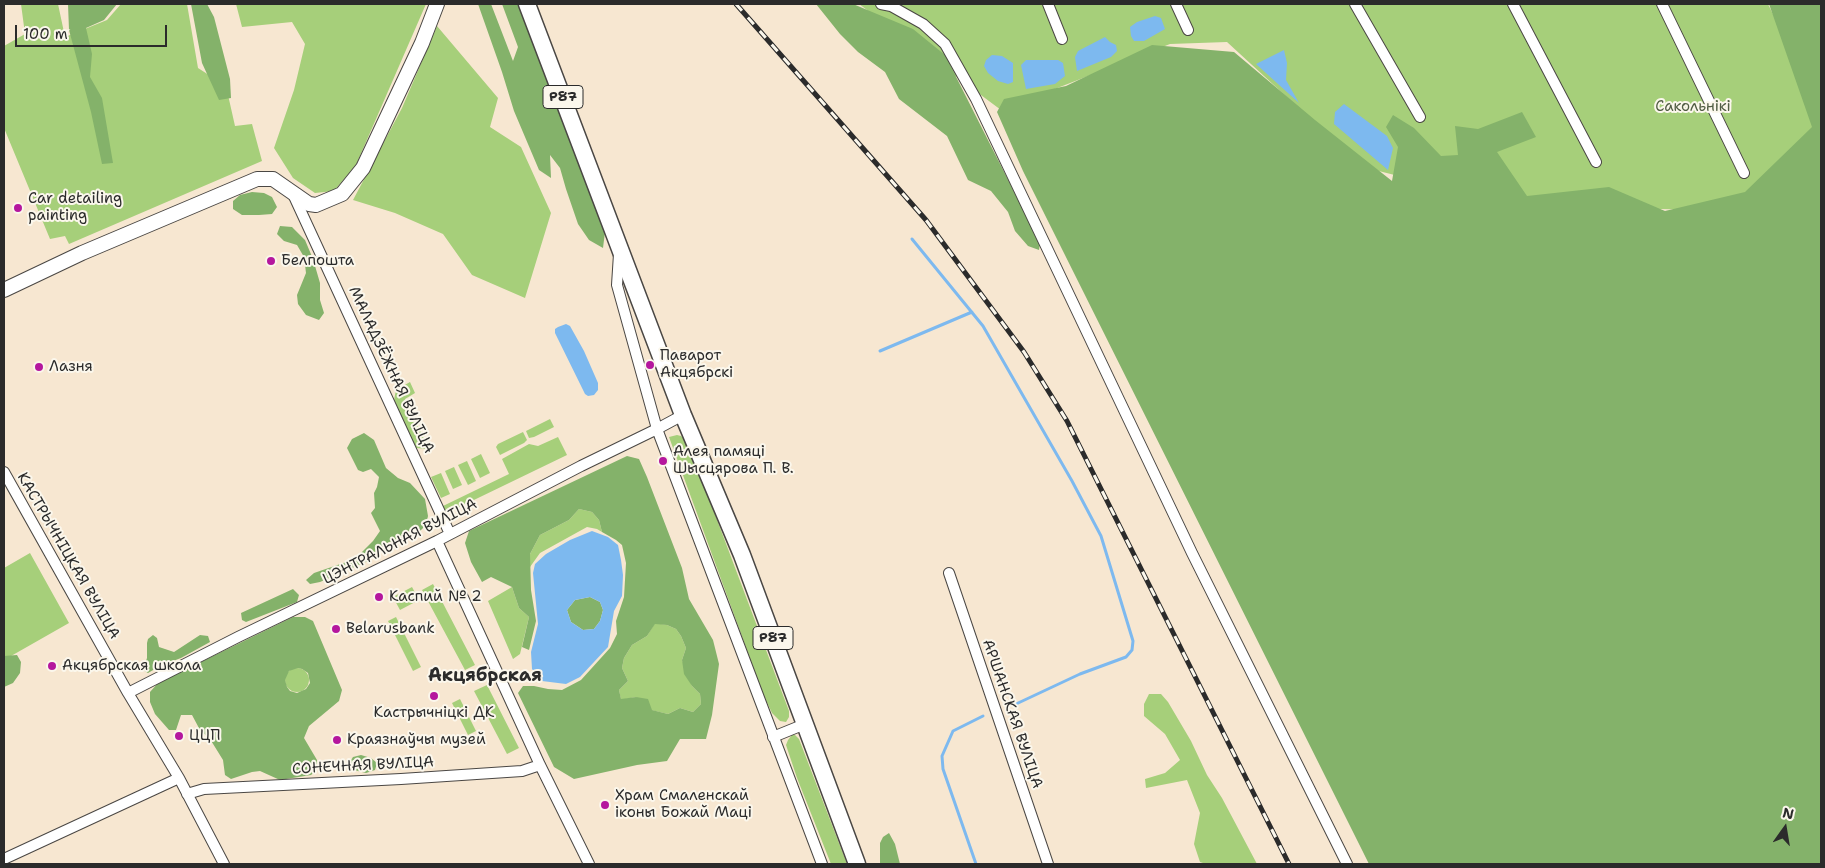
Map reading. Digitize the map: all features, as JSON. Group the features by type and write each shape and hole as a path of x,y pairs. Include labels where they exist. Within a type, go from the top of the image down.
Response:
{"main road":[{"name":"Р87","path":"527,4 683,415 742,555 857,864"}],"street":[{"path":"306,224 316,205 342,194 363,168 422,43 437,4"},
{"path":"889,4 923,24 945,44 976,98 1192,553 1348,864"},
{"path":"1048,4 1062,39"},
{"path":"1176,4 1188,30"},
{"path":"1355,4 1420,117"},
{"path":"1513,4 1596,162"},
{"path":"1662,4 1744,173"},
{"path":"4,290 82,253 257,179 273,179 292,191 303,201 316,205"},
{"name":"МАЛАДЗЁЖНАЯ ВУЛІЦА","path":"292,191 450,534"},
{"path":"620,248 617,285 657,430 822,864"},
{"name":"ЦЭНТРАЛЬНАЯ ВУЛІЦА","path":"128,692 437,541 683,415"},
{"name":"КАСТРЫЧНІЦКАЯ ВУЛІЦА","path":"4,472 128,692 179,778 224,864"},
{"path":"437,541 540,765 590,864"},
{"name":"АРШАНСКАЯ ВУЛІЦА","path":"949,573 1048,864"},
{"path":"773,737 804,724"},
{"name":"СОНЕЧНАЯ ВУЛІЦА","path":"187,794 204,789 522,771 540,765"},
{"path":"4,859 179,778"}],"green space":[{"path":"21,4 58,4 65,37 107,20 121,4 187,4 198,68 226,86 235,126 252,124 262,161 69,244 65,236 50,239 4,128 4,46 25,34"},
{"path":"68,4 117,4 104,20 86,28 92,54 90,77 102,98 113,163 102,164 91,112 69,30"},
{"path":"191,4 207,4 214,17 230,79 231,98 219,100 202,63"},
{"path":"236,4 426,4 356,165 334,191 315,193 293,178 274,148 294,90 305,44 292,22 242,27"},
{"path":"478,4 491,4 513,61 518,47 502,4 523,4 605,232 603,248 589,240 578,224 560,168 550,155 551,178 539,170 514,111"},
{"path":"816,4 853,4 913,29 945,55 1040,243 1039,250 1028,246 1015,231 1008,212 991,191 968,180 947,136 899,99 885,72 858,52 840,34"},
{"name":"Сакольнікі","path":"859,4 1768,4 1821,113 1821,126 1735,211 1513,205 1363,167 1227,42 1170,44 1001,110"},
{"path":"1769,4 1821,4 1821,864 1369,864 1023,171 997,112 1004,99 1066,86 1152,45 1234,52 1392,181 1398,147 1386,127 1393,115 1414,128 1441,156 1458,155 1455,126 1478,129 1522,112 1536,137 1497,152 1527,196 1609,187 1665,211 1745,192 1812,127"},
{"path":"437,26 498,98 490,127 521,147 551,213 525,298 472,275 443,234 395,213 353,200 402,108"},
{"path":"252,192 264,193 272,197 277,207 272,214 242,215 233,209 233,201 240,195"},
{"path":"280,226 292,227 305,240 313,259 320,283 320,300 324,313 319,320 306,315 298,304 297,295 306,273 304,257 297,245 284,241 277,234"},
{"path":"410,382 415,393 405,399 429,449 416,448 394,400 396,390"},
{"path":"550,419 554,427 529,438 526,431"},
{"path":"523,432 527,440 524,443 500,455 496,447 498,444"},
{"path":"364,433 374,440 386,468 398,478 410,483 425,499 428,516 426,525 416,535 404,541 389,542 368,561 320,582 310,584 306,580 314,573 355,559 380,531 371,513 375,508 374,493 379,477 371,469 363,472 358,470 347,448 352,439"},
{"path":"677,435 685,440 690,448 789,711 789,717 786,722 780,721 772,713 763,694 669,437"},
{"path":"558,437 567,455 447,513 443,506 509,474 502,459 529,444 538,446"},
{"path":"481,454 490,473 480,478 471,459"},
{"path":"627,456 639,459 682,568 689,599 713,640 719,664 712,715 706,739 680,739 667,761 637,765 574,779 554,767 518,693 523,686 562,690 581,680 610,648 617,634 616,621 624,597 626,563 622,545 602,532 599,520 592,512 579,509 569,520 540,535 530,554 531,590 536,621 529,650 522,647 529,617 519,608 512,587 491,577 482,582 471,562 465,543 469,531","holes":["655,624 667,625 676,629 681,636 686,648 682,660 684,674 700,694 701,704 693,712 680,708 668,714 652,710 648,699 636,697 621,699 619,690 628,681 622,668 624,658 632,645 647,636"]},
{"path":"467,461 476,481 468,485 458,465"},
{"path":"454,467 462,485 453,489 445,471"},
{"path":"441,473 450,494 441,498 431,477"},
{"path":"579,509 592,512 599,520 602,532 587,527 540,553 530,567 530,554 540,535 569,520"},
{"path":"30,553 69,623 4,660 4,568"},
{"path":"433,584 475,665 465,670 422,590"},
{"path":"412,587 419,600 400,610 393,597"},
{"path":"512,587 519,608 529,617 520,654 513,659 488,601"},
{"path":"293,589 299,595 297,602 246,622 242,620 241,613"},
{"path":"590,597 600,602 603,610 600,621 594,629 583,630 571,622 567,610 575,600"},
{"path":"293,617 305,617 313,621 342,690 339,701 309,726 304,738 317,760 317,769 311,775 280,780 260,771 231,779 225,775 223,760 210,739 200,730 192,715 181,715 176,730 169,730 155,714 150,702 150,692 158,683","holes":["298,668 308,673 310,683 306,689 297,693 290,691 285,680 289,671"]},
{"path":"396,617 421,667 413,671 388,621"},
{"path":"655,623 676,629 681,636 686,648 682,660 692,686 700,694 701,704 693,712 680,708 668,714 651,710 636,697 621,700 619,690 628,681 622,668 624,658 632,645 647,636"},
{"path":"153,635 157,638 159,647 174,652 200,635 208,636 210,642 148,673 143,670 147,658 148,639"},
{"path":"17,655 21,662 20,673 13,683 4,687 4,656"},
{"path":"297,668 306,671 309,680 306,689 297,692 288,689 285,680 288,671"},
{"path":"487,685 519,748 507,754 474,691"},
{"path":"1149,694 1161,694 1168,702 1257,864 1206,864 1200,862 1194,844 1200,813 1187,780 1146,788 1145,779 1165,773 1180,760 1165,734 1144,716 1144,704"},
{"path":"460,699 476,731 468,735 452,703"},
{"path":"792,735 799,739 847,864 831,864 786,745"},
{"path":"361,755 371,758 377,763 375,770 366,773 354,770 348,765 353,757"},
{"path":"889,833 895,844 900,864 880,864 880,843 883,837"}],"water":[{"path":"1155,16 1161,18 1165,29 1144,41 1134,41 1131,36 1130,27 1137,22"},
{"path":"1105,37 1116,45 1117,51 1111,57 1077,71 1075,57 1078,51"},
{"path":"1284,50 1287,63 1286,80 1299,103 1256,64"},
{"path":"992,55 1002,56 1013,63 1013,82 1008,84 998,81 988,73 984,66 986,60"},
{"path":"1026,60 1058,60 1063,63 1065,76 1055,84 1026,89 1021,65"},
{"path":"1344,104 1387,136 1393,148 1388,170 1334,124 1335,112"},
{"path":"566,324 570,326 584,351 598,383 598,390 594,395 588,396 585,394 555,333 555,329"},
{"path":"592,531 608,537 618,545 623,575 622,596 614,611 608,647 580,677 566,684 542,681 532,669 531,652 538,624 533,573 535,564 546,554 570,540","holes":["590,597 600,602 603,610 600,621 594,629 583,630 571,622 567,610 575,600"]}],"waterway":[{"path":"912,239 983,326 1072,481 1101,536 1133,641 1132,650 1126,657 1080,674 1016,704"},
{"path":"880,351 972,312"},
{"path":"976,864 943,769 942,756 953,731 983,716"}],"railway":[{"path":"736,4 926,220 1024,352 1067,421 1289,864"}],"place":[{"name":"Car detailing painting","path":"18,208"},
{"name":"Белпошта","path":"271,261"},
{"name":"Паварот Акцябрскі","path":"650,365"},
{"name":"Лазня","path":"39,367"},
{"name":"Алея памяці Шысцярова П. В.","path":"663,461"},
{"name":"Каспий № 2","path":"379,597"},
{"name":"Belarusbank","path":"336,629"},
{"name":"Акцябрская школа","path":"52,666"},
{"name":"Кастрычніцкі ДК","path":"434,696"},
{"name":"ЦЦП","path":"179,736"},
{"name":"Краязнаўчы музей","path":"337,740"},
{"name":"Храм Смаленскай іконы Божай Маці","path":"605,805"}],"district":[{"name":"Акцябрская","path":"485,676"}]}
